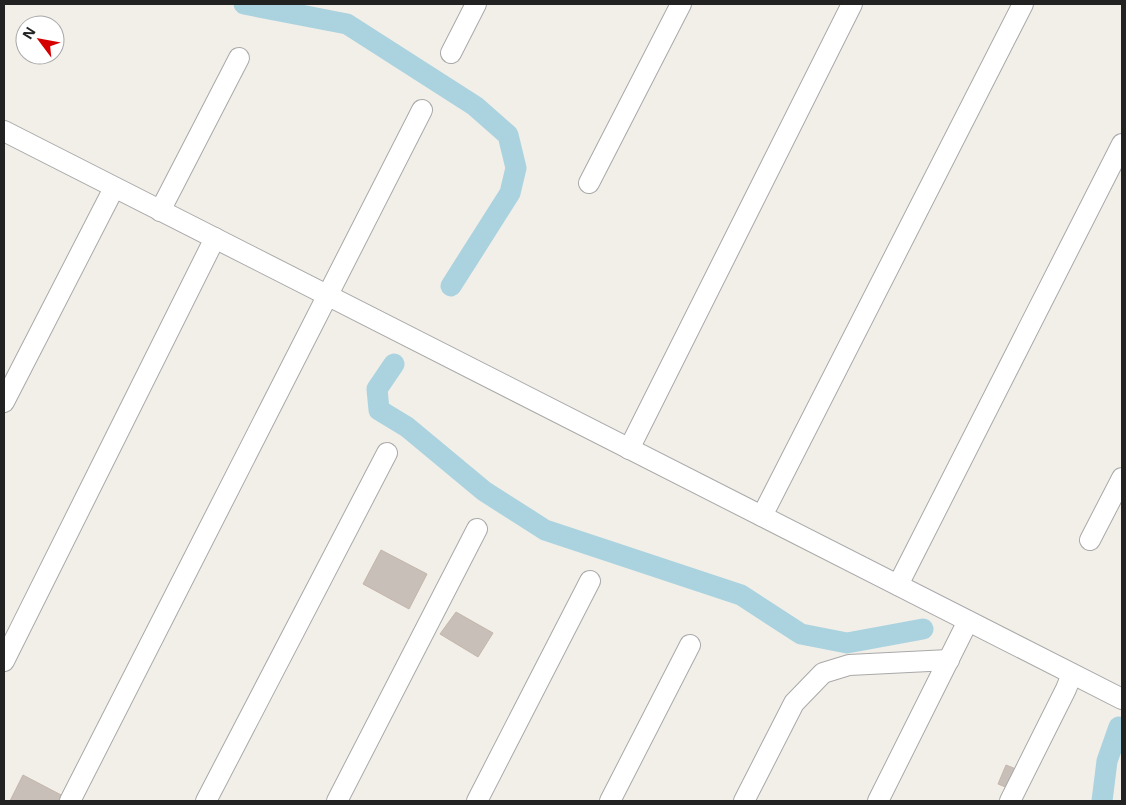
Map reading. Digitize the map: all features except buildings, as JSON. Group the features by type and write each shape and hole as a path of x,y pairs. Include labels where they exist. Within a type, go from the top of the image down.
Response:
{"street":[{"path":"451,53 476,4"},
{"path":"589,183 681,4"},
{"path":"629,449 852,4"},
{"path":"762,516 1023,4"},
{"path":"160,211 239,58"},
{"path":"70,801 422,110"},
{"path":"4,131 1122,699"},
{"path":"898,585 1122,144"},
{"path":"4,402 114,188"},
{"path":"4,661 215,238"},
{"path":"206,801 387,453"},
{"path":"1090,540 1122,478"},
{"path":"337,801 477,529"},
{"path":"477,801 590,581"},
{"path":"878,801 968,621"},
{"path":"610,801 690,645"},
{"path":"744,801 794,703 823,673 849,665 949,660"},
{"path":"1010,801 1072,674"}],"waterway":[{"path":"244,4 347,24 475,106 508,135 516,168 510,193 451,286"},
{"path":"394,364 377,389 379,410 407,427 484,491 545,530 741,595 801,634 847,643 923,629"},
{"path":"1102,801 1107,761 1119,727"}]}
